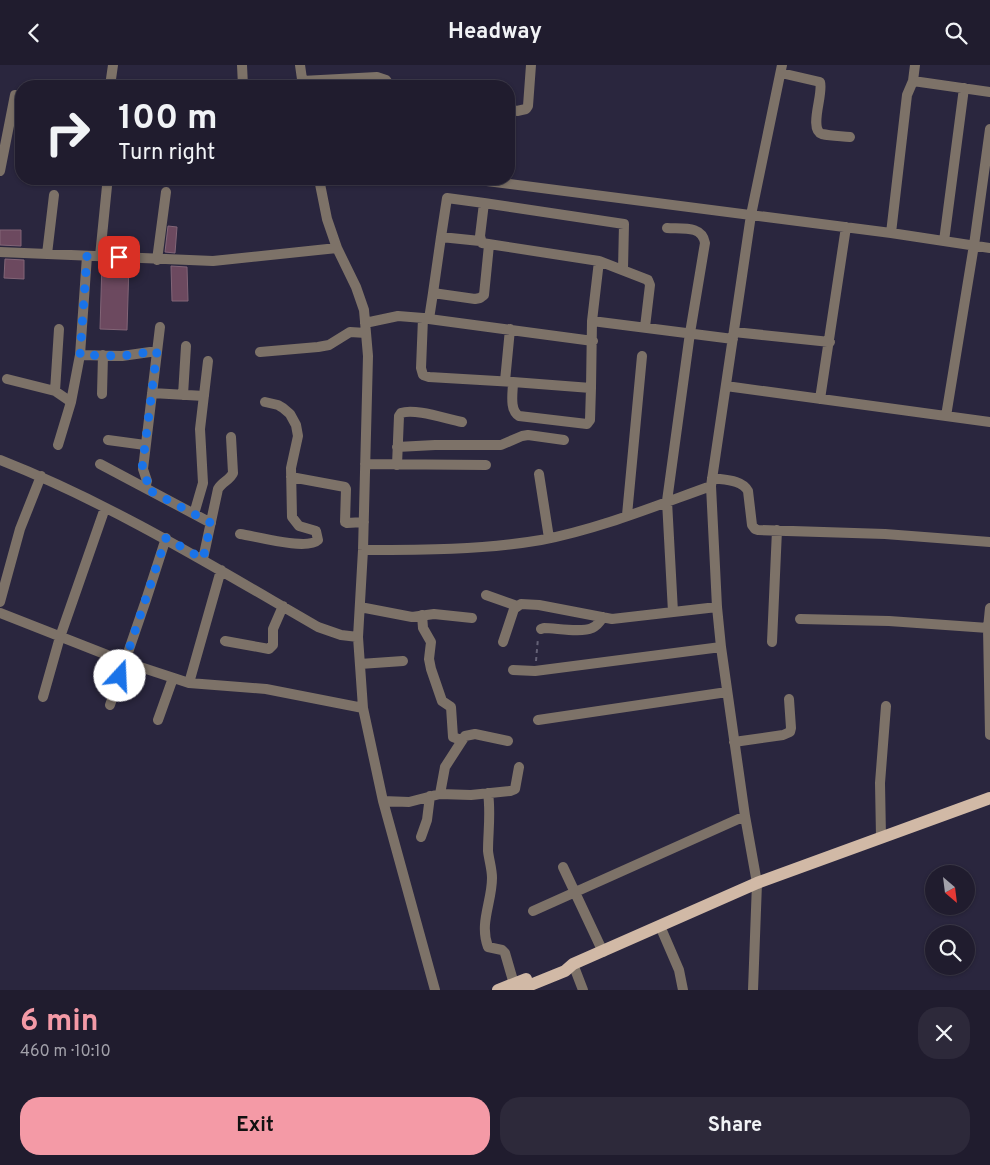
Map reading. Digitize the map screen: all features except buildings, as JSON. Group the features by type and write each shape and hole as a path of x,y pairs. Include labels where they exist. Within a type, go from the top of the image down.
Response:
{"main road":[{"path":"498,990 516,987 565,971 573,964 757,883 990,798"}],"street":[{"path":"111,80 113,65"},
{"path":"242,65 243,80"},
{"path":"300,65 302,80"},
{"path":"515,109 526,109 528,106 531,65"},
{"path":"891,233 907,95 913,81 915,65"},
{"path":"754,990 757,883 745,816 721,647 717,607 711,482 751,215 781,69 820,82 817,129 822,134 850,137"},
{"path":"345,80 377,77 387,80"},
{"path":"913,81 990,91"},
{"path":"944,241 964,88"},
{"path":"0,171 4,123 15,95"},
{"path":"946,416 974,245 990,129"},
{"path":"320,185 326,219 337,248 356,287 364,310 366,328 368,357 364,522 358,637 363,708 383,801 435,990"},
{"path":"515,185 891,233 990,248"},
{"path":"100,256 107,186"},
{"path":"156,260 166,192"},
{"path":"47,254 54,195"},
{"path":"592,388 429,377 423,375 421,369 426,318 433,293 447,198 624,223 623,269"},
{"path":"433,293 475,299 484,295 484,203"},
{"path":"820,399 846,227"},
{"path":"667,228 698,230 704,237 705,243 690,333 668,501 673,612"},
{"path":"441,237 599,261 645,278 649,282 645,327"},
{"path":"0,252 156,260 231,260 337,248"},
{"path":"58,445 71,403 80,355 87,256"},
{"path":"510,329 509,381 515,414 519,417 587,424 590,420 592,321 599,261"},
{"path":"260,352 329,345 346,333 398,316 426,318 592,341"},
{"path":"592,321 690,333 830,342"},
{"path":"145,488 147,481 142,469 160,327"},
{"path":"55,391 59,329"},
{"path":"183,395 186,346"},
{"path":"80,355 127,356 157,351"},
{"path":"102,394 103,355"},
{"path":"627,515 642,356"},
{"path":"194,514 203,483 200,440 208,361"},
{"path":"7,379 55,391 71,403"},
{"path":"726,386 990,422"},
{"path":"152,393 204,396"},
{"path":"240,534 290,543 316,543 318,540 316,531 299,526 292,517 291,477 292,459 298,436 296,425 290,414 283,408 265,402"},
{"path":"397,465 399,416 403,412 427,414 462,421"},
{"path":"398,447 501,445 528,435 564,440"},
{"path":"203,559 218,489 233,473 232,437"},
{"path":"108,440 145,445"},
{"path":"0,460 41,476 166,538 318,627 330,632 358,637"},
{"path":"100,464 211,523"},
{"path":"365,465 486,465"},
{"path":"539,474 549,538"},
{"path":"0,602 20,529 41,476"},
{"path":"291,477 345,487 345,522 364,522"},
{"path":"363,550 433,549 520,543 549,538 573,533 668,501 711,482 739,483 745,486 748,491 754,529 885,534 990,542"},
{"path":"43,697 60,637 105,508"},
{"path":"772,642 777,530"},
{"path":"110,705 166,538"},
{"path":"189,683 221,570"},
{"path":"486,595 517,606 528,603 603,617 624,618 717,607"},
{"path":"225,641 269,649 272,645 273,629 283,606"},
{"path":"503,642 514,609 517,606"},
{"path":"360,607 412,617 447,614 472,618"},
{"path":"990,608 988,628 990,735"},
{"path":"0,613 125,662 189,683 266,689 363,708"},
{"path":"422,615 423,628 430,642 429,659 431,669 442,701 452,707 453,737 461,741"},
{"path":"541,629 584,630 598,624 603,617"},
{"path":"800,619 897,622 988,628"},
{"path":"513,670 536,671 721,647"},
{"path":"360,664 403,661"},
{"path":"158,720 173,678"},
{"path":"538,720 727,692"},
{"path":"734,742 783,735 790,732 789,699"},
{"path":"881,837 880,783 886,707"},
{"path":"421,837 445,767 461,741 468,734 475,734 508,741"},
{"path":"383,801 417,801 435,795 510,791 515,789 519,767"},
{"path":"488,793 490,814 488,853 492,878 485,919 487,943 488,947 499,948 505,953 516,987"},
{"path":"533,911 745,816"},
{"path":"563,867 603,952"},
{"path":"660,926 678,970 683,990"},
{"path":"573,964 582,990"}],"path":[{"path":"536,671 539,632 541,629"}],"route":[{"path":"119,257 87,256 80,355 122,356 157,351 142,469 147,481 145,488 211,523 203,559 166,538 120,676"}]}
